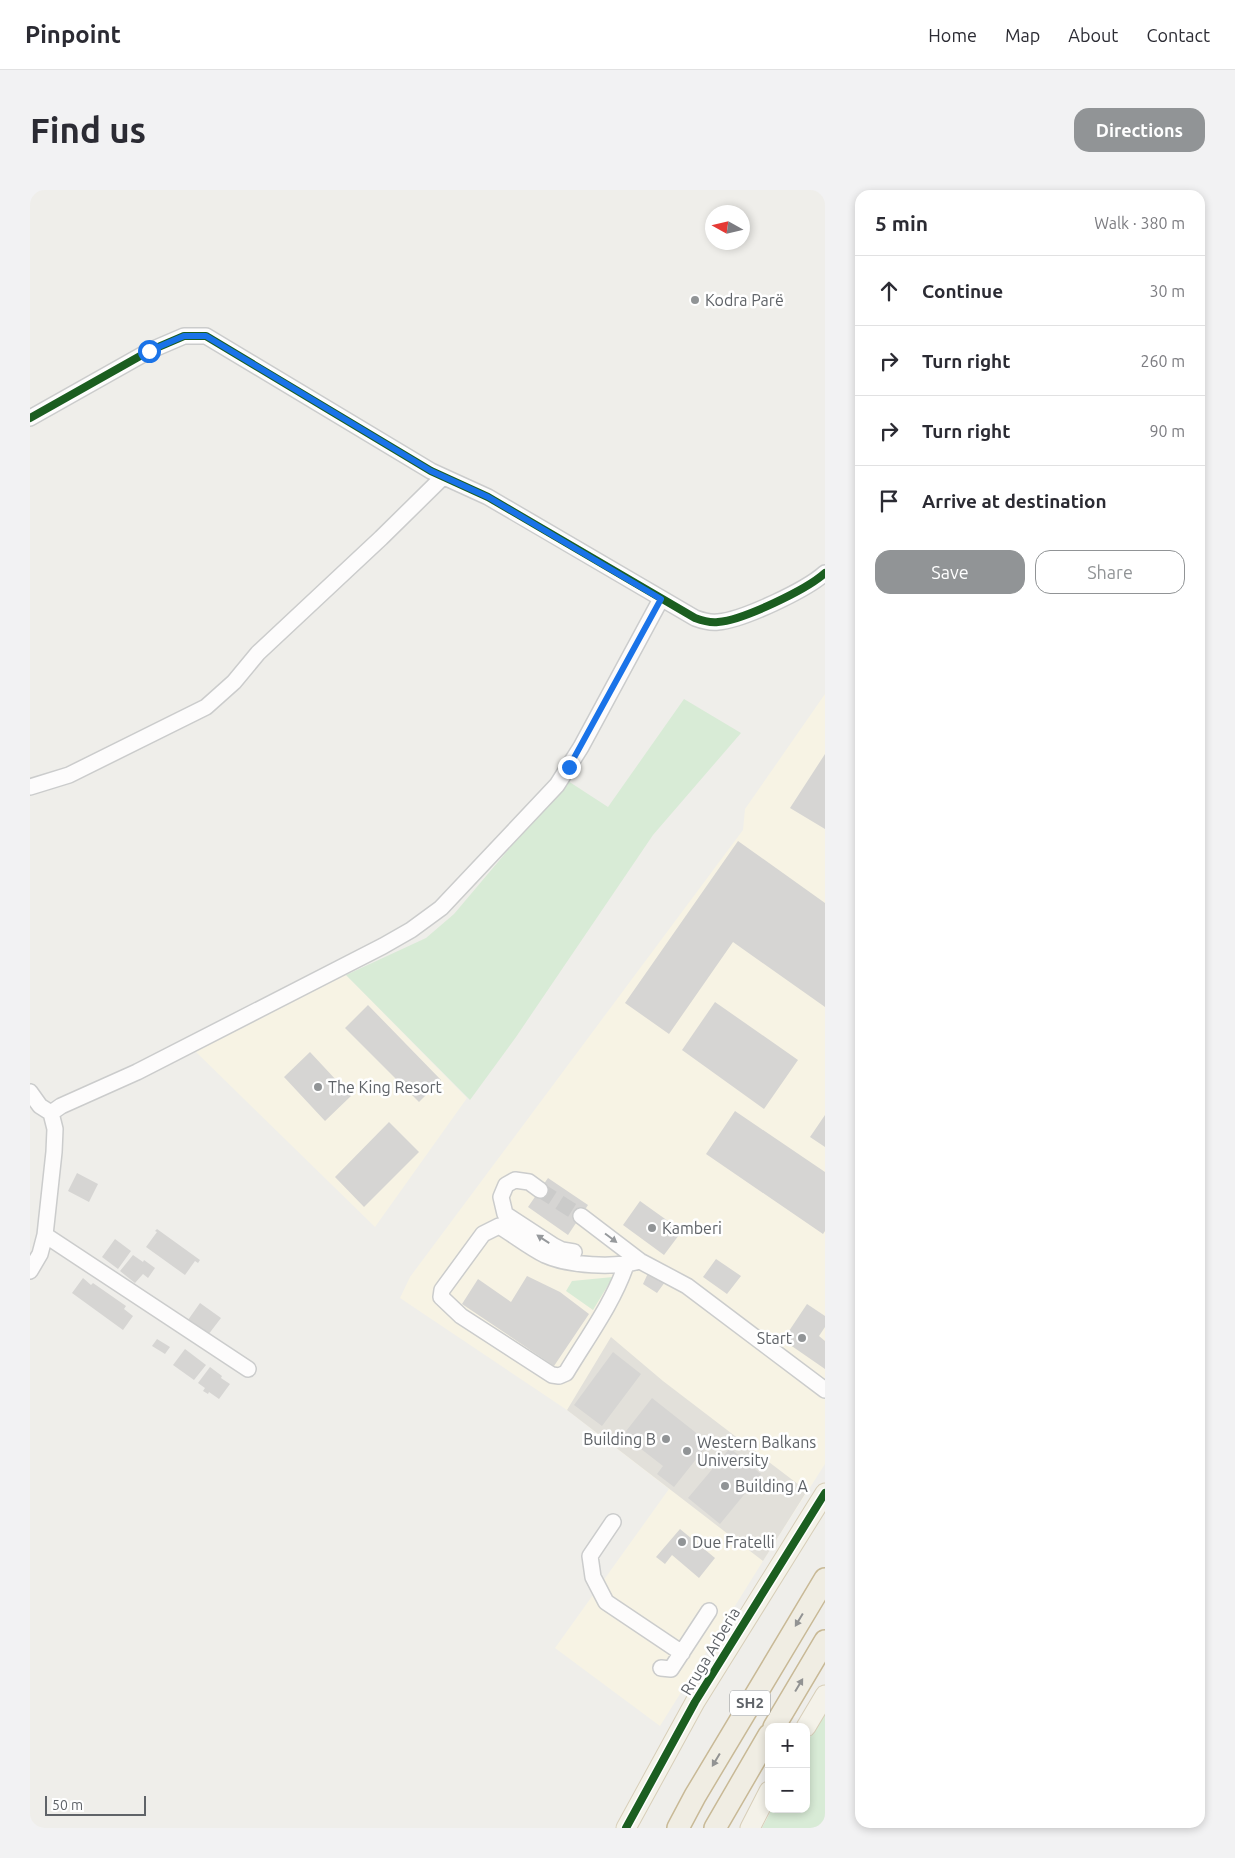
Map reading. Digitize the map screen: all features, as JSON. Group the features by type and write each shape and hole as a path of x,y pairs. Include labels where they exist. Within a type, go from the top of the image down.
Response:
{"highway":[{"name":"SH2","path":"678,1828 694,1796 825,1579"},
{"name":"SH2","path":"776,1723 825,1641"},
{"name":"SH2","path":"715,1828 765,1742"}],"main road":[{"name":"Rruga Arberia","path":"626,1828 695,1702 825,1493"},
{"path":"808,1723 825,1695"},
{"path":"750,1828 765,1799"}],"street":[{"path":"30,418 149,351 184,336 206,336 443,477 488,497 695,618 706,622 717,622 744,615 794,593 825,573"},
{"path":"30,787 69,774 206,707 234,682 258,653 443,477"},
{"path":"51,1113 61,1106 137,1072 383,946 411,930 441,908 557,785 581,747 661,599"},
{"path":"30,1092 40,1106 51,1113 55,1129 45,1235 40,1254 30,1271"},
{"path":"540,1190 529,1182 514,1180 506,1185 501,1197 505,1214 562,1250 633,1263 687,1286 825,1390"},
{"path":"581,1216 633,1263"},
{"path":"499,1226 546,1255 573,1263 633,1263 566,1373 559,1376 552,1375 470,1321 441,1297 442,1290 484,1234 499,1226"},
{"path":"45,1235 248,1369"},
{"path":"613,1522 590,1556 592,1577 606,1602 682,1653"},
{"path":"661,1668 671,1669 709,1611"}],"shaded area":[{"path":"825,694 825,1464 660,1726 555,1648 669,1489 567,1410 400,1298 410,1277 743,830 745,809"},
{"path":"346,975 467,1098 375,1227 194,1050"},
{"name":"Western Balkans University","path":"611,1337 663,1381 807,1491 763,1561 567,1410"}],"green space":[{"path":"684,699 741,733 653,835 516,1037 470,1100 346,975 426,938 454,914 568,779 568,781 608,807"},
{"path":"613,1277 593,1310 566,1291 572,1281"},
{"path":"825,1712 825,1828 762,1828 770,1813 810,1813 810,1737"}],"building":[{"path":"825,754 825,829 790,808"},
{"path":"738,841 825,903 825,1007 733,942 669,1034 625,1003"},
{"path":"715,1002 798,1060 764,1109 682,1050"},
{"path":"368,1005 441,1080 419,1102 345,1028"},
{"name":"The King Resort","path":"310,1052 351,1096 325,1121 284,1077"},
{"path":"735,1111 825,1172 825,1231 823,1234 706,1154"},
{"path":"825,1115 825,1147 810,1137"},
{"path":"389,1122 419,1152 364,1207 335,1177"},
{"path":"77,1173 98,1184 89,1202 68,1191"},
{"path":"548,1178 588,1205 568,1235 528,1207"},
{"name":"Kamberi","path":"640,1201 682,1231 664,1255 623,1225"},
{"path":"157,1229 200,1260 198,1263 195,1261 185,1275 146,1247 157,1232 155,1231"},
{"path":"115,1239 131,1251 118,1269 102,1257"},
{"path":"133,1255 155,1268 148,1278 143,1274 135,1283 120,1271"},
{"path":"716,1259 741,1276 727,1294 703,1277"},
{"path":"649,1271 665,1282 657,1293 643,1284"},
{"path":"527,1276 560,1292 589,1314 554,1366 462,1304 478,1279 511,1302"},
{"path":"83,1278 91,1285 93,1283 126,1306 124,1309 133,1316 123,1330 72,1293"},
{"path":"200,1303 221,1318 208,1335 188,1320"},
{"name":"Start","path":"807,1304 825,1316 825,1327 819,1336 825,1341 825,1369 783,1340"},
{"path":"157,1339 170,1347 165,1354 152,1346"},
{"path":"185,1349 206,1365 194,1380 173,1365"},
{"path":"613,1352 641,1374 602,1426 574,1405"},
{"path":"210,1367 230,1384 219,1399 209,1392 208,1394 203,1391 205,1388 198,1383"},
{"name":"Building B","path":"652,1398 709,1443 674,1487 657,1474 663,1466 623,1435"},
{"name":"Building A","path":"730,1448 761,1474 720,1524 688,1498"},
{"name":"Due Fratelli","path":"680,1529 715,1558 699,1578 672,1555 665,1564 656,1557"}],"tunnel":[{"path":"540,1190 581,1216"}],"cycle path":[{"path":"30,418 149,351 184,336 206,336 431,471 488,497 695,618 706,622 715,622 743,616 804,588 825,573"},
{"path":"626,1828 695,1702 825,1493"}],"place":[{"name":"Kodra Parë","path":"695,300"},
{"name":"The King Resort","path":"318,1087"},
{"name":"Kamberi","path":"652,1228"},
{"name":"Start","path":"802,1338"},
{"name":"Building B","path":"666,1439"},
{"name":"Western Balkans University","path":"687,1451"},
{"name":"Building A","path":"725,1486"},
{"name":"Due Fratelli","path":"682,1542"}],"route":[{"path":"149,351 184,336 206,336 431,471 488,497 661,599 569,767"}]}
